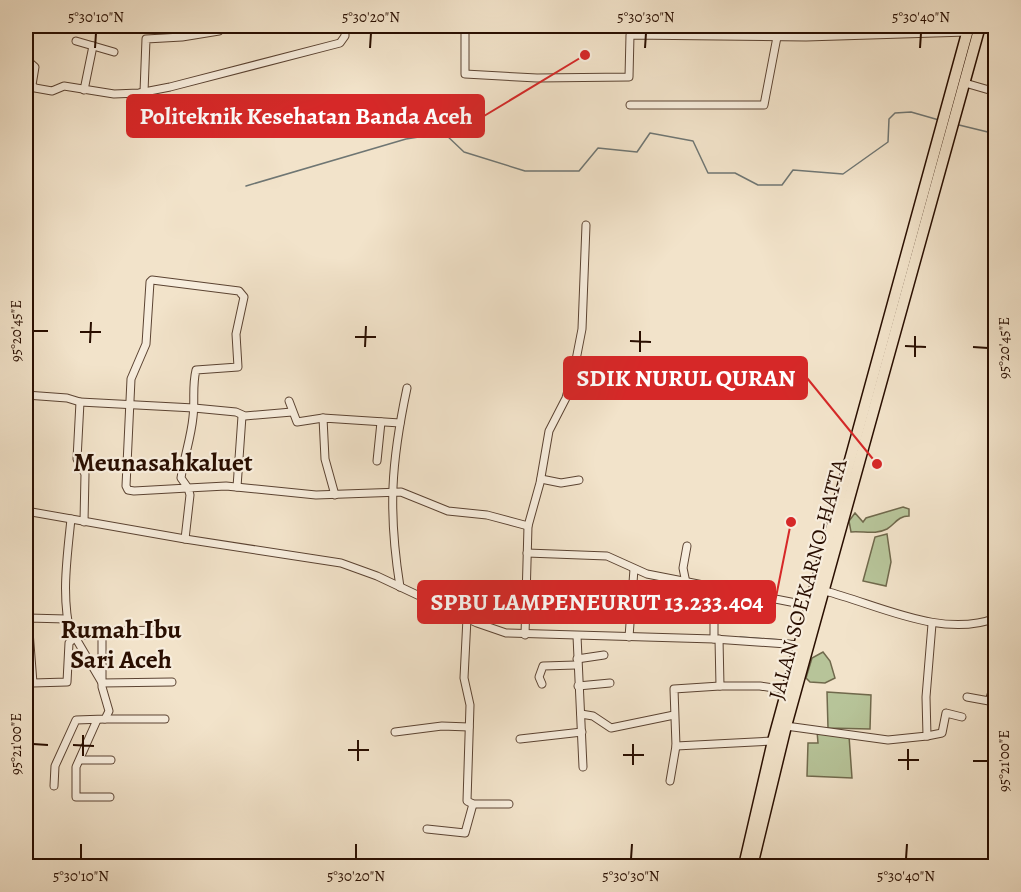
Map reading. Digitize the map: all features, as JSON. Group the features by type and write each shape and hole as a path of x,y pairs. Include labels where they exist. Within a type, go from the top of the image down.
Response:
{"highway":[{"name":"JALAN SOEKARNO-HATTA","path":"952,107 965,83 980,26"},
{"name":"JALAN SOEKARNO-HATTA","path":"753,867 812,606 952,107 968,29"},
{"name":"JALAN SOEKARNO-HATTA","path":"744,867 773,741 805,639 825,591 861,433"}],"street":[{"path":"26,59 35,67 32,85 35,88 52,92 64,86 114,94 144,92 340,43 345,36 345,26"},
{"path":"465,26 465,74 537,78 629,77 630,35 777,37 968,29"},
{"path":"144,92 146,39 182,38 219,32"},
{"path":"630,105 764,105 777,37"},
{"path":"76,41 114,52"},
{"path":"84,90 93,46"},
{"path":"965,83 996,92"},
{"path":"525,632 528,526 541,479 549,431 566,398 582,329 586,225"},
{"path":"186,537 190,495 188,488 182,481 182,474 189,450 194,408 192,382 196,370 239,365 236,334 244,304 242,294 191,283 152,280 150,282 146,344 131,379 127,488 155,490 188,488 237,487 260,491 335,495 408,493 448,511 487,515 528,526"},
{"path":"400,588 392,540 392,492 394,453 407,388"},
{"path":"26,395 67,398 80,402 236,412 242,416 292,412"},
{"path":"289,401 297,422 322,418 400,423"},
{"path":"80,402 77,459 85,474 85,519"},
{"path":"237,487 242,416"},
{"path":"322,418 325,459 335,495"},
{"path":"376,461 381,422"},
{"path":"541,479 561,483 579,480"},
{"path":"26,511 341,563 506,633 805,639"},
{"path":"71,519 66,619 71,636 75,637 102,683"},
{"path":"686,583 683,568 687,546"},
{"path":"527,553 607,556 634,569 686,583 812,606"},
{"path":"629,634 634,569"},
{"path":"714,588 715,637 720,686"},
{"path":"825,591 932,624 981,624 996,618"},
{"path":"66,619 28,618 33,683 67,682 69,643 75,637 102,631 171,630"},
{"path":"468,618 464,678 470,705 468,801 473,804 509,804"},
{"path":"927,736 932,624"},
{"path":"102,631 102,683 109,711 101,719 76,767 76,797 110,797"},
{"path":"577,636 576,662 583,767"},
{"path":"542,684 539,677 543,666 576,662 604,655"},
{"path":"967,698 989,701 995,678"},
{"path":"102,683 172,682"},
{"path":"578,686 610,683"},
{"path":"670,781 676,746 674,689 760,686 788,690"},
{"path":"786,726 888,740 942,733 946,713 962,717"},
{"path":"581,714 593,716 611,728 674,715"},
{"path":"54,786 55,766 76,720 165,719"},
{"path":"395,732 442,726 469,727"},
{"path":"520,738 582,732"},
{"path":"676,746 773,741"},
{"path":"81,760 111,760"},
{"path":"427,829 465,833 473,804"},
{"path":"958,867 991,863 996,858"}],"green space":[{"path":"903,507 909,509 909,516 899,519 883,531 851,532 849,521 855,513 863,522 866,518"},
{"path":"887,534 891,562 886,586 863,581 875,537"},
{"path":"823,652 830,661 835,678 825,683 810,682 806,678 812,658"},
{"path":"827,692 871,695 870,729 828,728"},
{"path":"817,731 849,736 852,778 807,776 808,743 818,743"}],"waterway":[{"path":"246,186 406,139 444,133 464,152 525,171 579,171 598,148 637,152 650,133 693,141 708,173 735,173 758,185 782,185 793,170 843,174 888,142 889,119 895,113 911,112 939,120"},
{"path":"959,125 996,134"},
{"path":"740,637 795,641"}],"place":[{"name":"Politeknik Kesehatan Banda Aceh","path":"585,55"},
{"name":"SDIK NURUL QURAN","path":"877,464"},
{"name":"SPBU LAMPENEURUT 13.233.404","path":"791,522"}],"district":[{"name":"Meunasahkaluet","path":"163,462"},
{"name":"Rumah Ibu Sari Aceh","path":"121,644"}]}
